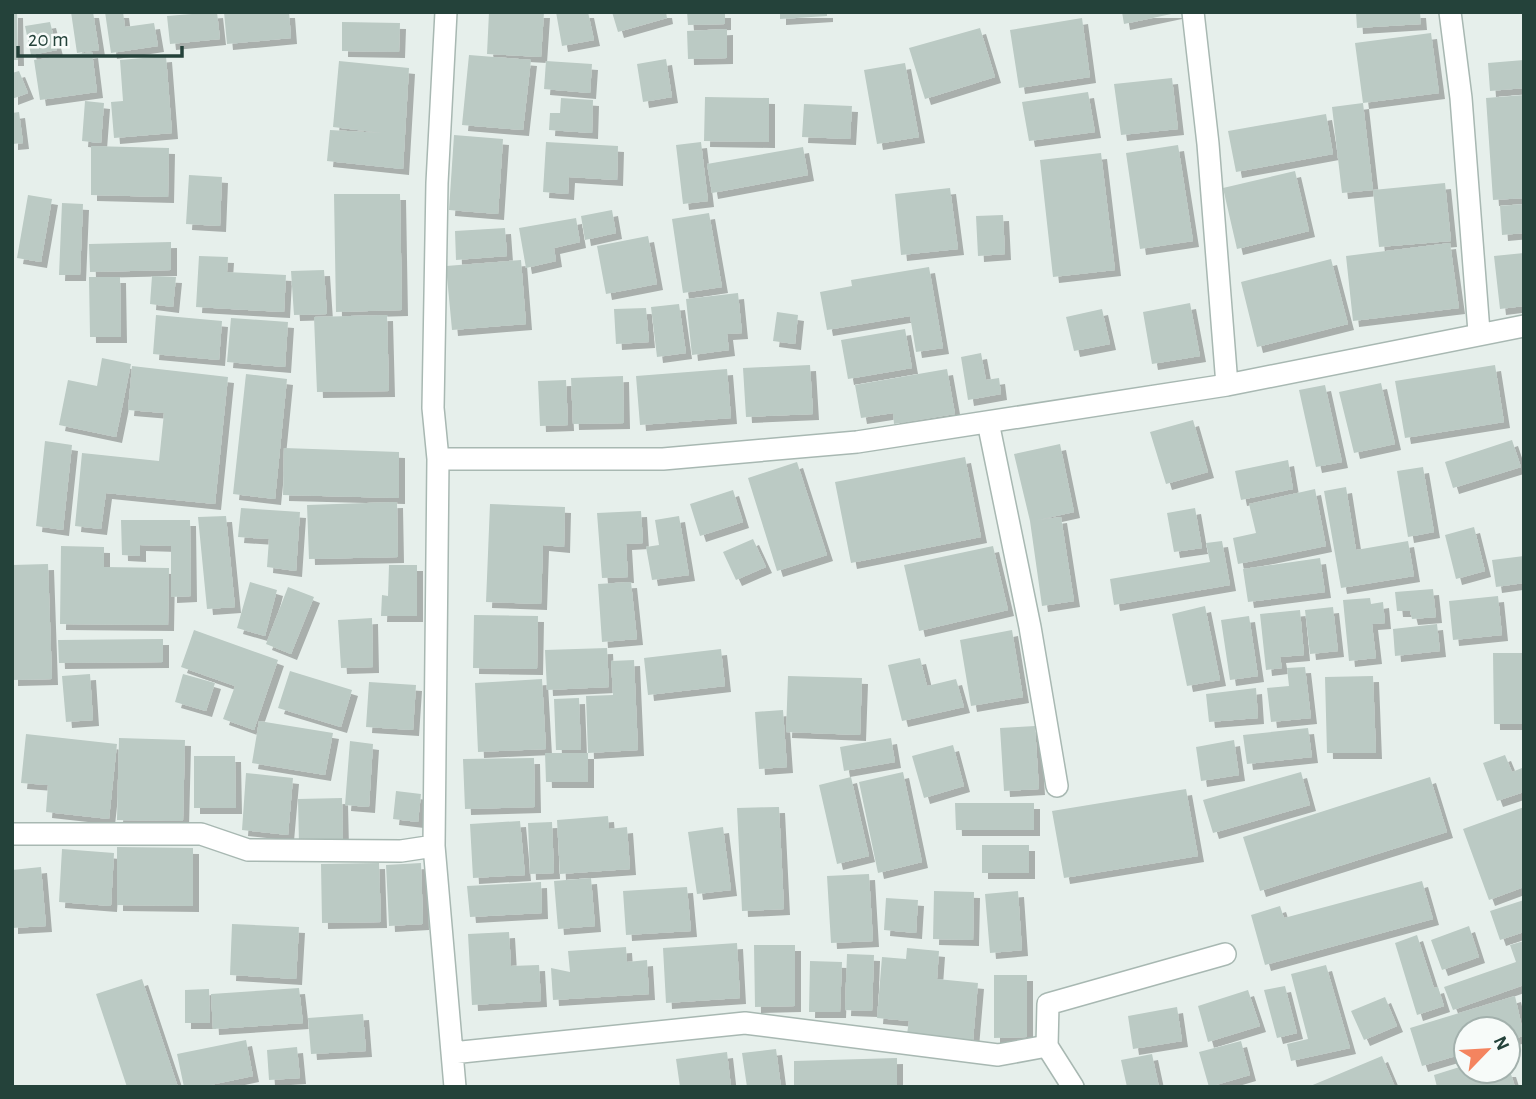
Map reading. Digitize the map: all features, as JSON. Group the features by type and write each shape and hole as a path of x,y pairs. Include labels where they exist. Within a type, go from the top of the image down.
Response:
{"street":[{"path":"446,12 436,183 433,408 438,459 434,846 455,1087"},
{"path":"1193,12 1208,145 1227,385"},
{"path":"1450,12 1461,98 1479,332"},
{"path":"438,459 663,459 857,442 1227,385 1479,332 1524,326"},
{"path":"988,422 1030,627 1057,786"},
{"path":"12,834 201,834 248,850 401,851 434,846"},
{"path":"1073,1087 1047,1046 1048,1004 1225,954"},
{"path":"452,1053 745,1023 999,1055 1047,1046"}],"building":[{"path":"12,12 17,12 18,60 12,60"},
{"path":"71,12 93,12 99,50 77,53"},
{"path":"105,12 123,12 125,27 154,23 158,46 111,53"},
{"path":"217,12 220,39 170,44 167,16"},
{"path":"224,12 289,12 291,38 227,44"},
{"path":"489,12 544,12 541,57 487,54"},
{"path":"556,12 588,12 594,40 562,46"},
{"path":"612,12 666,12 667,18 618,32"},
{"path":"687,12 725,12 725,24 688,25"},
{"path":"780,12 827,12 827,16 780,19"},
{"path":"1122,12 1176,12 1176,13 1124,24"},
{"path":"1356,12 1420,12 1421,24 1357,28"},
{"path":"1082,18 1090,77 1019,88 1010,30"},
{"path":"50,22 57,50 31,55 25,26"},
{"path":"342,22 400,23 399,52 342,51"},
{"path":"980,28 995,77 925,99 909,48"},
{"path":"727,29 727,58 688,59 687,31"},
{"path":"1431,33 1439,93 1363,103 1355,43"},
{"path":"92,52 97,92 40,100 34,60"},
{"path":"469,55 531,60 523,130 462,125"},
{"path":"166,56 172,133 114,138 111,102 123,101 120,60"},
{"path":"666,59 672,97 643,102 637,64"},
{"path":"1524,60 1524,88 1490,91 1488,63"},
{"path":"339,61 409,68 403,169 327,161 330,130 382,133 333,127"},
{"path":"546,61 592,64 590,93 544,89"},
{"path":"905,63 919,137 877,144 864,70"},
{"path":"19,71 28,93 12,99 12,73"},
{"path":"1172,78 1178,129 1121,135 1114,84"},
{"path":"1088,92 1095,132 1029,141 1022,102"},
{"path":"1524,95 1524,198 1493,200 1486,98"},
{"path":"705,97 769,98 769,142 704,141"},
{"path":"561,98 593,100 592,133 549,130 550,113 560,113"},
{"path":"85,101 104,103 101,143 82,141"},
{"path":"1363,103 1373,190 1342,193 1332,107"},
{"path":"804,104 852,106 850,139 802,137"},
{"path":"19,112 23,143 12,144 12,113"},
{"path":"1326,114 1333,154 1236,172 1228,131"},
{"path":"454,135 503,139 498,214 449,210"},
{"path":"546,142 618,146 617,180 569,177 568,194 543,192"},
{"path":"701,142 708,201 683,204 676,145"},
{"path":"1178,145 1193,241 1140,249 1126,153"},
{"path":"91,146 169,148 168,197 91,195"},
{"path":"803,147 808,175 712,193 707,164"},
{"path":"1101,153 1115,270 1053,277 1040,160"},
{"path":"1295,171 1309,231 1237,249 1223,188"},
{"path":"189,175 222,177 220,226 186,224"},
{"path":"1445,183 1451,241 1379,247 1373,190"},
{"path":"950,188 958,249 901,255 895,194"},
{"path":"334,194 400,194 402,310 336,312"},
{"path":"28,195 52,199 41,262 17,258"},
{"path":"62,203 83,204 80,275 59,275"},
{"path":"1524,204 1524,233 1502,235 1500,206"},
{"path":"612,210 616,233 585,240 581,216"},
{"path":"709,213 722,287 683,293 672,219"},
{"path":"1003,215 1005,254 978,256 976,216"},
{"path":"576,218 580,242 554,248 556,261 526,268 519,228"},
{"path":"505,228 507,256 456,260 455,231"},
{"path":"648,236 657,284 606,294 597,246"},
{"path":"171,242 171,270 90,272 89,244"},
{"path":"1450,243 1459,308 1353,321 1346,256"},
{"path":"1524,253 1524,306 1500,309 1494,256"},
{"path":"199,256 228,257 227,272 286,275 284,312 196,307"},
{"path":"1331,259 1348,324 1257,347 1241,282"},
{"path":"521,260 526,324 452,330 446,266"},
{"path":"929,267 943,348 916,352 910,316 827,330 820,292 852,286 851,280"},
{"path":"324,270 327,314 294,315 291,271"},
{"path":"152,276 176,277 173,307 150,304"},
{"path":"89,277 120,277 121,337 90,337"},
{"path":"738,293 742,333 727,334 729,350 692,355 686,299"},
{"path":"1190,303 1200,356 1152,364 1143,312"},
{"path":"679,304 686,353 657,357 651,307"},
{"path":"646,308 649,342 616,344 614,309"},
{"path":"1102,309 1110,344 1074,351 1066,317"},
{"path":"777,312 798,315 795,344 773,341"},
{"path":"156,315 222,321 219,360 153,354"},
{"path":"387,315 389,391 317,392 314,317"},
{"path":"231,318 288,322 285,367 227,362"},
{"path":"905,329 912,368 848,379 841,340"},
{"path":"981,353 986,380 999,378 1001,394 968,400 961,357"},
{"path":"102,358 131,364 116,437 59,425 68,380 97,386"},
{"path":"810,365 813,414 746,417 743,368"},
{"path":"1495,365 1504,422 1405,438 1395,381"},
{"path":"132,366 228,377 215,504 106,493 101,529 75,526 82,453 159,461 164,413 128,410"},
{"path":"727,369 731,418 640,425 636,376"},
{"path":"947,369 955,414 894,424 893,413 861,418 855,385"},
{"path":"246,374 287,379 275,499 233,494"},
{"path":"623,376 624,423 573,424 571,378"},
{"path":"566,380 568,425 540,426 538,381"},
{"path":"1381,383 1395,444 1354,453 1339,392"},
{"path":"1325,385 1342,462 1316,467 1299,390"},
{"path":"1193,420 1208,472 1166,484 1150,432"},
{"path":"1512,440 1521,467 1453,488 1445,462"},
{"path":"45,441 72,445 63,530 36,526"},
{"path":"1060,444 1074,512 1038,520 1061,517 1074,601 1042,606 1030,521 1014,454"},
{"path":"284,448 399,452 399,498 283,495"},
{"path":"965,457 981,537 851,563 835,482"},
{"path":"1288,460 1293,489 1241,500 1235,471"},
{"path":"797,462 827,555 777,571 748,478"},
{"path":"1423,467 1434,532 1408,537 1397,471"},
{"path":"1346,487 1356,550 1408,541 1414,576 1341,588 1324,491"},
{"path":"1315,489 1326,546 1238,564 1233,538 1256,533 1249,504"},
{"path":"733,490 743,522 700,536 690,504"},
{"path":"397,502 398,557 309,559 307,505"},
{"path":"490,504 565,507 564,547 543,545 541,604 486,602"},
{"path":"241,508 300,512 296,571 267,567 269,539 238,537"},
{"path":"1195,508 1202,548 1174,552 1167,513"},
{"path":"641,511 643,543 626,544 628,577 602,578 597,513"},
{"path":"226,516 235,607 207,609 198,517"},
{"path":"679,516 689,575 652,580 646,547 659,545 655,520"},
{"path":"121,520 190,520 191,596 171,597 171,546 140,545 140,556 122,555"},
{"path":"1474,527 1485,571 1456,579 1445,535"},
{"path":"753,539 766,567 736,580 723,552"},
{"path":"1222,541 1230,585 1114,605 1110,579 1210,562 1206,543"},
{"path":"61,546 104,547 104,567 169,568 168,625 60,624"},
{"path":"993,546 1008,610 919,631 904,565"},
{"path":"1524,556 1524,583 1496,587 1492,560"},
{"path":"1320,558 1325,592 1248,602 1243,569"},
{"path":"48,564 52,679 12,680 12,565"},
{"path":"389,565 417,565 417,616 381,616 382,595 388,596"},
{"path":"250,582 277,590 265,636 237,628"},
{"path":"631,582 637,639 602,642 598,584"},
{"path":"288,587 314,597 291,654 266,644"},
{"path":"1433,589 1436,617 1412,619 1410,611 1397,611 1395,592"},
{"path":"1498,596 1502,635 1453,640 1449,601"},
{"path":"1370,598 1371,604 1383,602 1385,623 1372,624 1376,658 1349,661 1343,600"},
{"path":"1205,606 1220,680 1187,686 1172,614"},
{"path":"1333,607 1338,651 1310,654 1305,610"},
{"path":"1300,610 1304,655 1280,657 1282,668 1266,670 1260,614"},
{"path":"474,615 538,616 537,669 473,668"},
{"path":"1249,616 1258,676 1230,680 1221,620"},
{"path":"372,618 373,667 341,668 338,620"},
{"path":"1437,624 1440,651 1395,656 1393,629"},
{"path":"194,630 278,660 254,730 223,719 235,686 181,667"},
{"path":"1012,630 1023,697 971,706 960,640"},
{"path":"163,639 163,662 59,663 58,640"},
{"path":"607,648 609,687 547,690 545,650"},
{"path":"721,649 725,686 648,695 644,658"},
{"path":"1493,653 1524,653 1524,724 1494,724"},
{"path":"920,658 927,686 956,679 964,707 902,721 888,665"},
{"path":"634,660 638,750 588,753 586,696 613,695 611,661"},
{"path":"1305,667 1311,718 1271,722 1267,688 1289,686 1287,668"},
{"path":"290,671 352,690 341,727 278,708"},
{"path":"90,674 93,720 66,722 62,676"},
{"path":"183,674 215,683 206,711 175,702"},
{"path":"788,676 862,678 860,735 786,732"},
{"path":"1373,676 1376,753 1327,753 1325,677"},
{"path":"542,679 546,749 478,752 475,683"},
{"path":"369,682 416,685 413,730 366,727"},
{"path":"1256,688 1258,718 1209,722 1206,694"},
{"path":"579,698 581,750 556,750 554,699"},
{"path":"783,710 787,767 759,769 755,712"},
{"path":"259,721 333,733 325,775 252,763"},
{"path":"1035,726 1039,789 1004,791 1000,728"},
{"path":"1308,728 1312,757 1247,764 1243,735"},
{"path":"26,734 117,744 109,819 46,812 48,785 21,783"},
{"path":"119,738 185,740 183,821 117,820"},
{"path":"891,738 895,762 844,771 840,747"},
{"path":"1234,740 1239,775 1201,781 1196,747"},
{"path":"350,741 373,744 369,807 345,805"},
{"path":"953,745 964,786 924,798 912,756"},
{"path":"545,753 588,753 588,782 546,782"},
{"path":"1505,755 1512,772 1522,768 1524,792 1497,801 1483,763"},
{"path":"194,756 235,756 236,808 194,808"},
{"path":"534,758 535,807 465,809 463,759"},
{"path":"903,772 922,862 878,873 859,782"},
{"path":"1301,772 1310,805 1213,833 1203,800"},
{"path":"246,773 293,778 288,835 242,830"},
{"path":"851,777 869,856 837,864 819,785"},
{"path":"1430,777 1447,832 1260,891 1243,837"},
{"path":"1186,789 1198,856 1064,878 1052,811"},
{"path":"396,791 421,794 418,822 393,819"},
{"path":"342,798 343,843 299,844 298,799"},
{"path":"955,803 1034,803 1034,830 956,830"},
{"path":"779,807 784,909 742,911 737,808"},
{"path":"1524,807 1524,887 1489,900 1463,829"},
{"path":"608,816 609,829 627,827 630,869 560,874 557,820"},
{"path":"520,821 525,875 473,878 470,824"},
{"path":"552,822 554,873 530,874 528,823"},
{"path":"723,827 731,890 697,894 688,832"},
{"path":"982,845 1029,845 1029,873 982,873"},
{"path":"117,847 193,848 193,906 117,905"},
{"path":"62,849 114,853 111,906 59,902"},
{"path":"379,863 381,922 322,923 321,864"},
{"path":"421,863 423,924 389,926 386,865"},
{"path":"41,867 46,926 12,928 12,870"},
{"path":"869,874 873,941 831,943 827,876"},
{"path":"591,878 595,926 558,929 554,881"},
{"path":"1422,881 1433,919 1265,965 1251,915 1280,906 1284,918"},
{"path":"541,882 542,913 470,917 467,886"},
{"path":"687,887 691,931 626,935 623,891"},
{"path":"934,891 974,892 973,940 933,939"},
{"path":"1018,891 1022,950 990,953 985,894"},
{"path":"886,898 918,900 916,933 884,930"},
{"path":"1524,900 1524,932 1500,940 1490,911"},
{"path":"232,924 299,927 296,979 230,975"},
{"path":"1469,926 1479,957 1442,970 1431,940"},
{"path":"509,932 511,966 539,965 541,1001 472,1005 468,934"},
{"path":"1417,935 1434,988 1438,987 1444,1006 1417,1015 1395,943"},
{"path":"1524,941 1524,985 1453,1010 1444,987 1516,962 1510,945"},
{"path":"737,943 740,998 666,1003 663,948"},
{"path":"754,945 795,945 795,1006 755,1007"},
{"path":"626,947 627,962 647,960 649,994 553,1000 551,968 570,972 568,951"},
{"path":"907,948 939,951 937,979 978,983 973,1041 907,1034 909,1021 877,1018 882,957 906,959"},
{"path":"847,954 874,955 872,1011 845,1010"},
{"path":"810,961 842,962 840,1012 809,1012"},
{"path":"1326,965 1350,1048 1291,1061 1287,1044 1308,1039 1291,974"},
{"path":"994,975 1027,975 1027,1037 994,1038"},
{"path":"142,979 178,1087 127,1087 96,994"},
{"path":"1285,986 1297,1033 1277,1038 1264,990"},
{"path":"299,988 303,1023 213,1029 211,994"},
{"path":"209,989 210,1023 185,1023 185,990"},
{"path":"1248,990 1260,1026 1208,1042 1198,1006"},
{"path":"1515,996 1519,1015 1453,1015"},
{"path":"1385,997 1397,1026 1364,1040 1351,1011"},
{"path":"1177,1007 1182,1041 1133,1049 1128,1016"},
{"path":"363,1014 366,1051 311,1054 308,1018"},
{"path":"1452,1015 1452,1057 1422,1066 1410,1028"},
{"path":"246,1040 253,1076 201,1087 184,1087 177,1054"},
{"path":"1241,1041 1250,1075 1209,1087 1199,1052"},
{"path":"297,1047 300,1078 269,1080 267,1050"},
{"path":"776,1049 781,1087 747,1087 742,1053"},
{"path":"727,1052 731,1087 680,1087 676,1059"},
{"path":"1152,1054 1159,1087 1127,1087 1121,1060"},
{"path":"1382,1056 1395,1087 1308,1087"},
{"path":"897,1058 897,1087 794,1087 794,1061"},
{"path":"1452,1069 1452,1085 1515,1087 1437,1087 1434,1075"}]}
